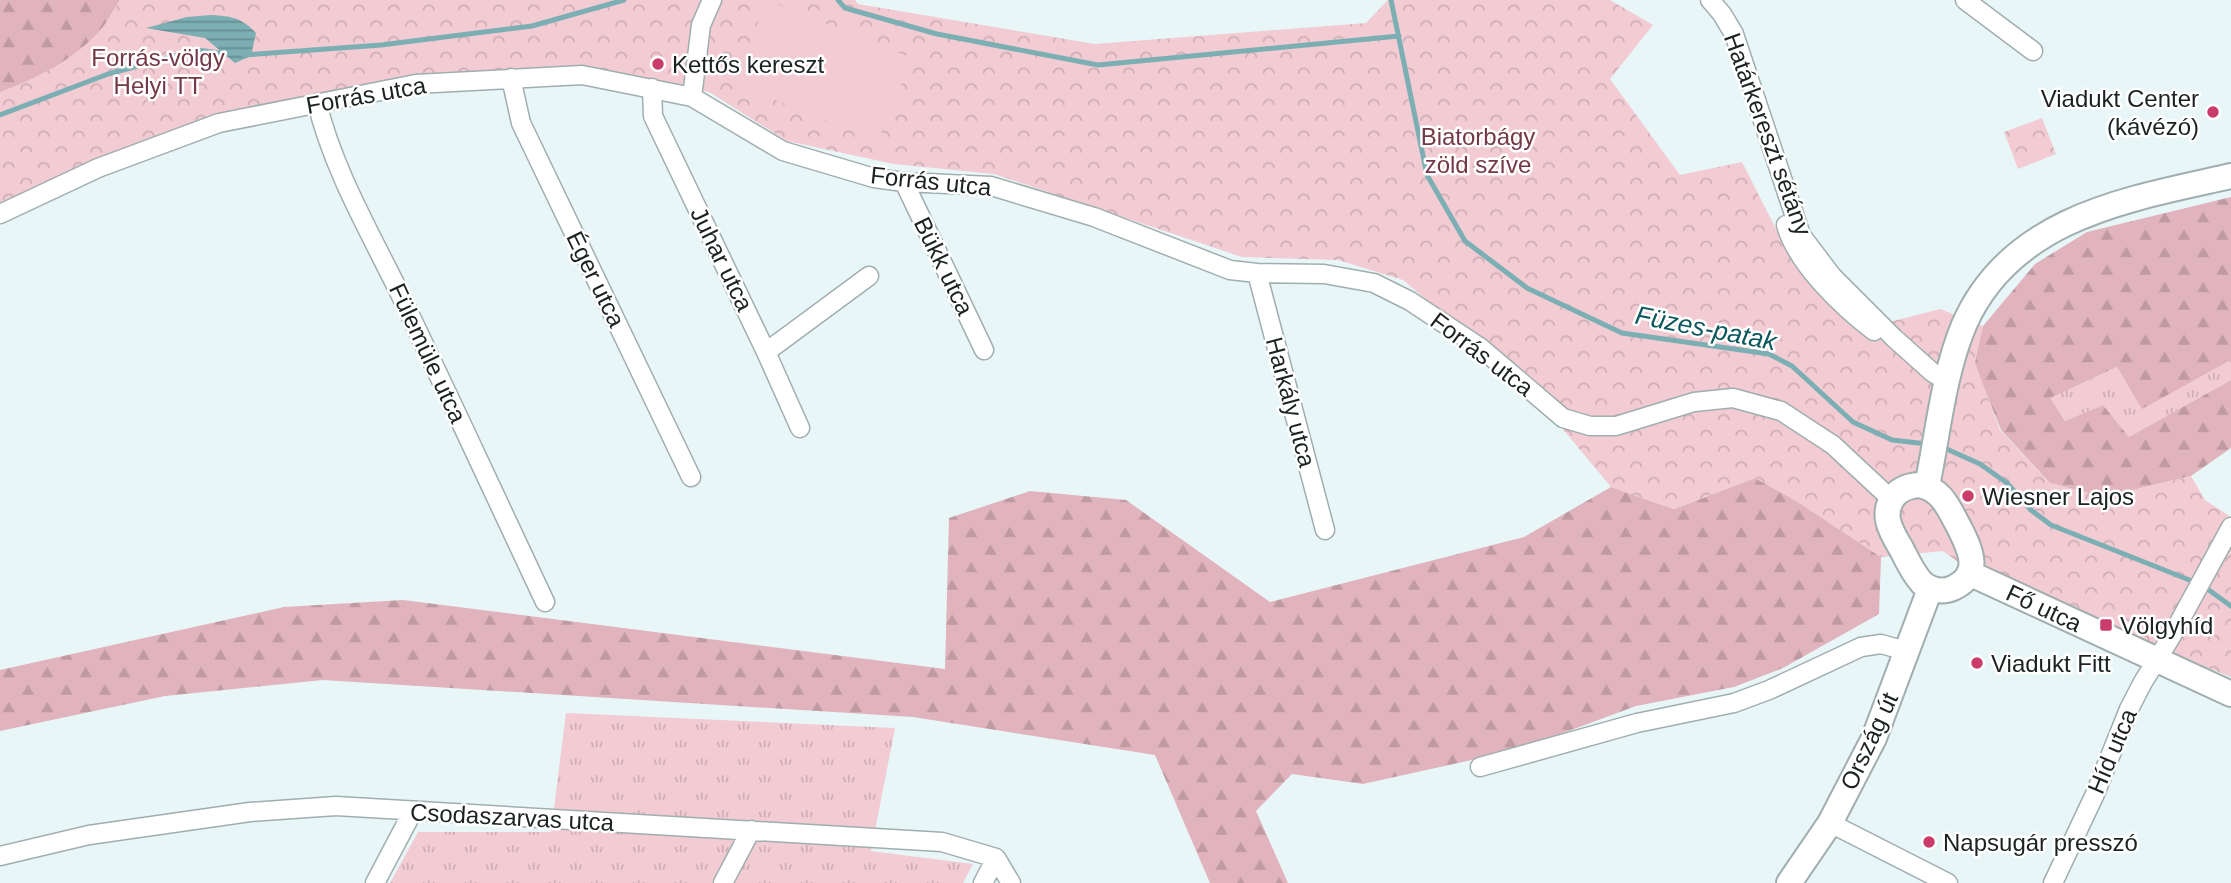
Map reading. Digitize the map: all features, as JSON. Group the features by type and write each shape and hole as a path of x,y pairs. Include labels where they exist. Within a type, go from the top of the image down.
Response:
{"main road":[{"path":"1927,486 1957,344 1978,299 1994,277 2027,244 2073,219 2140,197 2231,176"},
{"path":"1910,485 1927,486 1942,498 1968,545 1972,561 1963,582 1949,590 1930,589 1917,578 1889,528 1887,508 1891,499 1910,485"},
{"name":"Fő utca","path":"1969,573 2231,694"},
{"name":"Ország út","path":"1789,883 1830,822 1874,738 1930,589"}],"street":[{"path":"692,97 701,25 712,0"},
{"name":"Határkereszt sétány","path":"1710,0 1722,13 1734,34 1801,235 1832,276 1894,338 1932,372 1948,382"},
{"path":"1965,0 2033,51"},
{"name":"Forrás utca","path":"0,214 98,168 219,123 416,85 582,75 692,97 783,151 874,178 991,186 1094,216 1230,270 1324,274 1374,283 1410,301 1481,348 1563,418 1590,426 1616,426 1694,402 1733,398 1781,411 1833,445 1891,499"},
{"name":"Éger utca","path":"511,78 520,122 691,477"},
{"name":"Juhar utca","path":"652,88 653,116 800,428"},
{"name":"Fülemüle utca","path":"317,103 325,135 340,173 545,602"},
{"name":"Bükk utca","path":"904,182 984,350"},
{"name":"Harkály utca","path":"1257,273 1325,530"},
{"path":"766,352 869,276"},
{"path":"2156,659 2231,527"},
{"path":"1480,767 1637,723 1734,703 1769,690 1861,647 1881,644 1906,651"},
{"name":"Híd utca","path":"2053,883 2095,794 2129,709 2156,659"},
{"name":"Csodaszarvas utca","path":"0,856 89,835 250,812 336,806 942,842 996,858"},
{"path":"375,883 413,811"},
{"path":"1830,822 1948,883"},
{"path":"723,883 751,830"},
{"path":"983,883 996,858"},
{"path":"996,858 1011,883"}],"green space":[{"path":"0,0 120,0 89,51 0,153"},
{"name":"Biatorbágy zöld szíve","path":"120,0 855,0 858,4 1095,44 1366,23 1388,0 1610,0 1653,25 1610,79 1680,175 1742,162 1781,239 1858,330 1940,309 1983,326 1975,363 2000,430 2050,483 2104,497 2191,476 2205,500 2231,517 2231,677 1977,576 1943,551 1881,557 1798,502 1755,478 1674,509 1611,487 1521,379 1403,280 1338,260 1242,257 994,174 894,164 787,141 709,92 624,83 416,84 219,123 0,214 0,92 42,74 80,49 105,25"},
{"path":"767,0 912,58 878,141 733,83"},
{"path":"2042,118 2056,154 2018,169 2004,132"},
{"path":"2231,197 2231,360 2142,409 2117,367 2050,398 2065,421 2103,405 2129,437 2231,380 2231,448 2191,476 2104,497 2050,483 2001,430 1974,363 1983,326 2035,264 2087,232"},
{"path":"2231,360 2231,380 2129,437 2103,405 2065,421 2049,398 2117,367 2142,408"},
{"path":"1755,478 1798,502 1881,557 1879,614 1783,668 1734,687 1636,706 1517,750 1363,784 1292,774 1256,811 1288,883 1210,883 1155,755 913,717 323,680 165,696 0,731 0,670 284,607 403,600 945,669 949,518 1030,491 1126,500 1270,602 1524,537 1611,487 1674,509"},
{"path":"566,713 895,728 871,851 973,864 963,883 390,883 418,832 551,832"}],"water":[{"path":"211,15 236,19 256,33 251,56 235,63 205,38 146,28 187,17"}],"waterway":[{"path":"244,55 381,45 532,26 624,0"},
{"path":"838,0 845,8 937,34 1098,65 1399,36"},
{"name":"Füzes-patak","path":"1391,0 1427,175 1465,241 1527,288 1622,333 1769,354 1792,366 1853,422 1892,440 1927,444"},
{"path":"0,115 108,74 197,50 227,54"},
{"name":"Füzes-patak","path":"1940,446 1980,464 2007,483 2031,510 2051,525 2202,585 2231,606"}],"place":[{"name":"Kettős kereszt","path":"658,64"},
{"name":"Viadukt Center (kávézó)","path":"2213,112"},
{"name":"Wiesner Lajos","path":"1968,496"},
{"name":"Völgyhíd","path":"2106,625"},
{"name":"Viadukt Fitt","path":"1977,663"},
{"name":"Napsugár presszó","path":"1929,842"}],"park label":[{"name":"Forrás-völgy Helyi TT","path":"158,71"}]}
